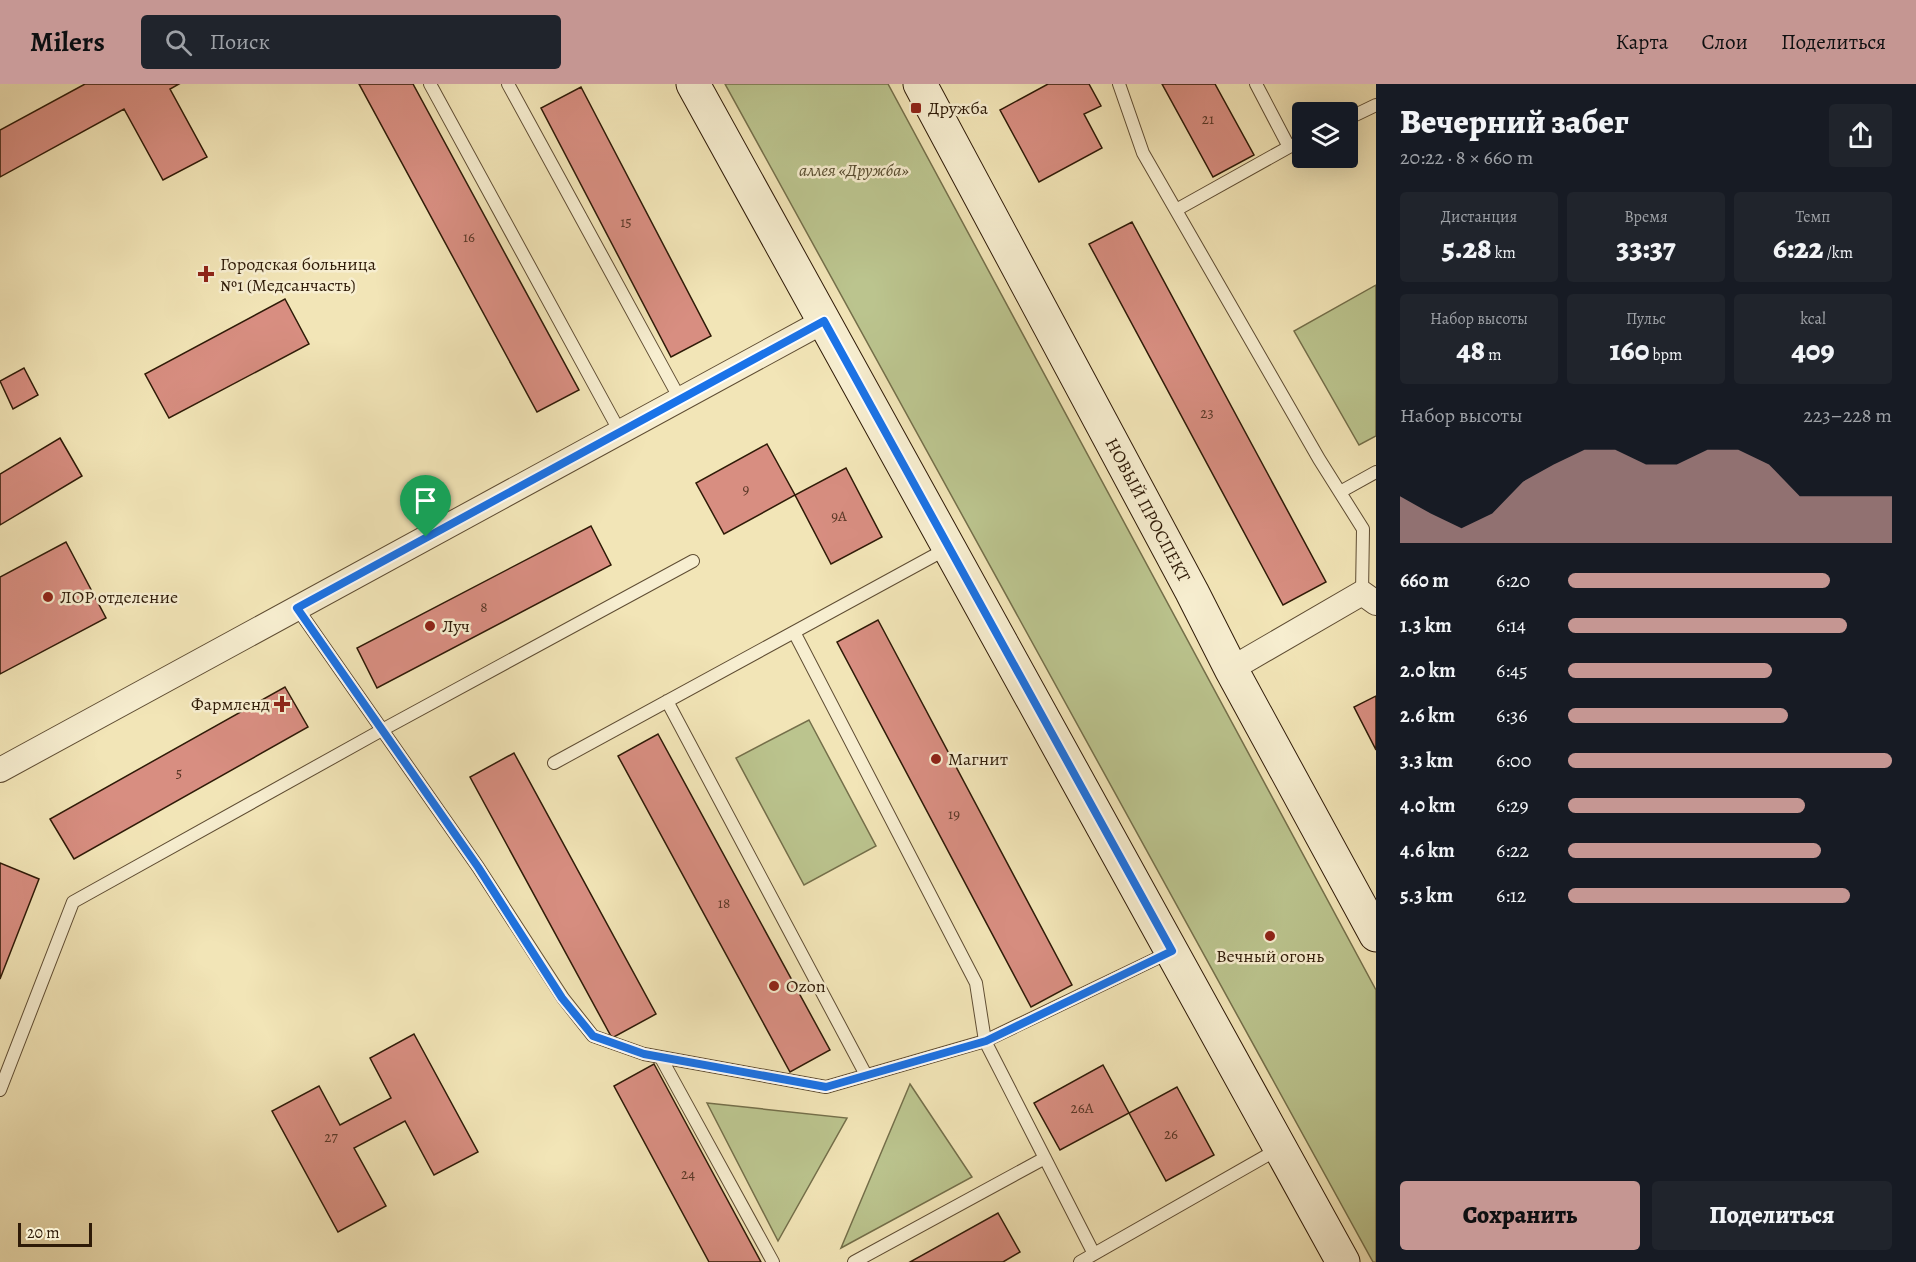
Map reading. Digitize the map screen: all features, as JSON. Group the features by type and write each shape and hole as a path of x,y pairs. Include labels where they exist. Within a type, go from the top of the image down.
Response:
{"street":[{"path":"693,84 1343,1262"},
{"name":"НОВЫЙ ПРОСПЕКТ","path":"920,84 1181,571 1231,669 1364,904 1376,935"},
{"path":"0,770 824,321"},
{"path":"1231,669 1369,598"}],"lane":[{"path":"430,84 620,432"},
{"path":"1119,84 1143,153 1319,459 1363,528 1369,598"},
{"path":"1256,84 1289,147"},
{"path":"512,85 680,399"},
{"path":"1358,114 1376,105"},
{"path":"1176,210 1292,146"},
{"path":"1340,492 1376,472"},
{"path":"554,763 949,548"},
{"path":"0,1090 73,902 693,561"},
{"path":"297,608 478,867 562,998 593,1036 661,1058 826,1087 986,1041 1172,951"},
{"path":"794,632 976,982 986,1041 1094,1254"},
{"path":"667,701 866,1075"},
{"path":"661,1058 773,1262"},
{"path":"1080,1262 1280,1148"},
{"path":"854,1262 1045,1158"}],"green space":[{"name":"аллея «Дружба»","path":"725,84 888,84 1376,990 1376,1262 1373,1262"},
{"path":"1376,285 1376,436 1359,445 1294,331"},
{"path":"809,720 876,846 804,885 736,758"},
{"path":"910,1084 972,1177 841,1248"},
{"path":"707,1103 847,1118 778,1241"}],"building":[{"path":"85,84 179,84 170,89 207,157 163,180 124,109 0,177 0,130"},
{"path":"359,84 413,84 579,390 537,412"},
{"path":"1048,84 1089,84 1101,106 1084,114 1102,148 1039,182 1000,110"},
{"path":"1162,84 1215,84 1254,155 1213,177"},
{"path":"581,87 711,336 671,357 541,108"},
{"path":"1132,222 1326,582 1283,605 1089,244"},
{"path":"285,299 309,344 169,418 145,374"},
{"path":"24,368 38,395 13,409 0,381"},
{"path":"60,438 82,476 0,525 0,474"},
{"path":"767,444 795,495 724,534 696,483"},
{"path":"846,468 882,537 831,564 795,495"},
{"path":"591,526 611,565 377,688 357,648"},
{"name":"ЛОР отделение","path":"66,542 106,618 0,674 0,577"},
{"path":"878,620 1072,985 1031,1007 837,642"},
{"path":"285,687 308,727 74,859 50,819"},
{"path":"1376,696 1376,750 1354,707"},
{"path":"658,734 830,1050 790,1072 618,756"},
{"path":"514,753 656,1014 612,1038 470,777"},
{"path":"0,863 39,879 0,979"},
{"path":"414,1034 478,1152 434,1175 405,1121 354,1148 386,1206 338,1232 272,1111 319,1086 340,1125 391,1098 370,1058"},
{"path":"654,1064 761,1262 709,1262 614,1086"},
{"path":"1103,1065 1129,1113 1060,1150 1034,1103"},
{"path":"1177,1087 1214,1155 1166,1181 1129,1113"},
{"path":"998,1213 1020,1252 1003,1262 910,1262"}],"place":[{"name":"Дружба","path":"916,108"},
{"name":"Городская больница №1 (Медсанчасть)","path":"206,274"},
{"name":"ЛОР отделение","path":"48,597"},
{"name":"Луч","path":"430,626"},
{"name":"Фармленд","path":"282,704"},
{"name":"Магнит","path":"936,759"},
{"name":"Вечный огонь","path":"1270,936"},
{"name":"Ozon","path":"774,986"}],"route":[{"path":"824,321 1172,951 986,1041 826,1087 644,1054 593,1036 562,998 478,867 297,608 426,537 824,321"}]}
